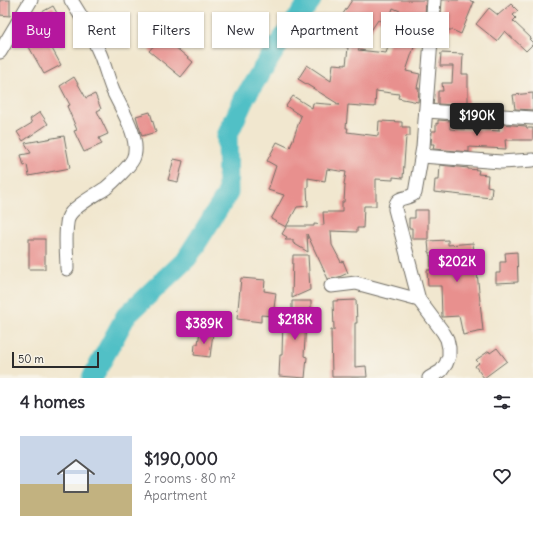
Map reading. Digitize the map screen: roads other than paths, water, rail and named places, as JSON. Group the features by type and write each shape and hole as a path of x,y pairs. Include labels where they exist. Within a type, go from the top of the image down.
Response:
{"street":[{"path":"0,52 31,0"},
{"path":"67,269 66,233 69,216 82,203 107,187 126,169 133,159 135,144 130,125 113,90 99,53 84,22 71,0"},
{"path":"429,378 441,371 446,364 449,348 447,339 443,332 419,300 395,205 402,198 410,197 415,193 423,147 434,0"},
{"path":"426,112 533,118"},
{"path":"422,156 501,162 533,160"},
{"path":"331,286 356,282 419,300"}],"waterway":[{"path":"92,378 126,316 187,258 228,193 227,136 245,97 276,48 311,0"}]}
